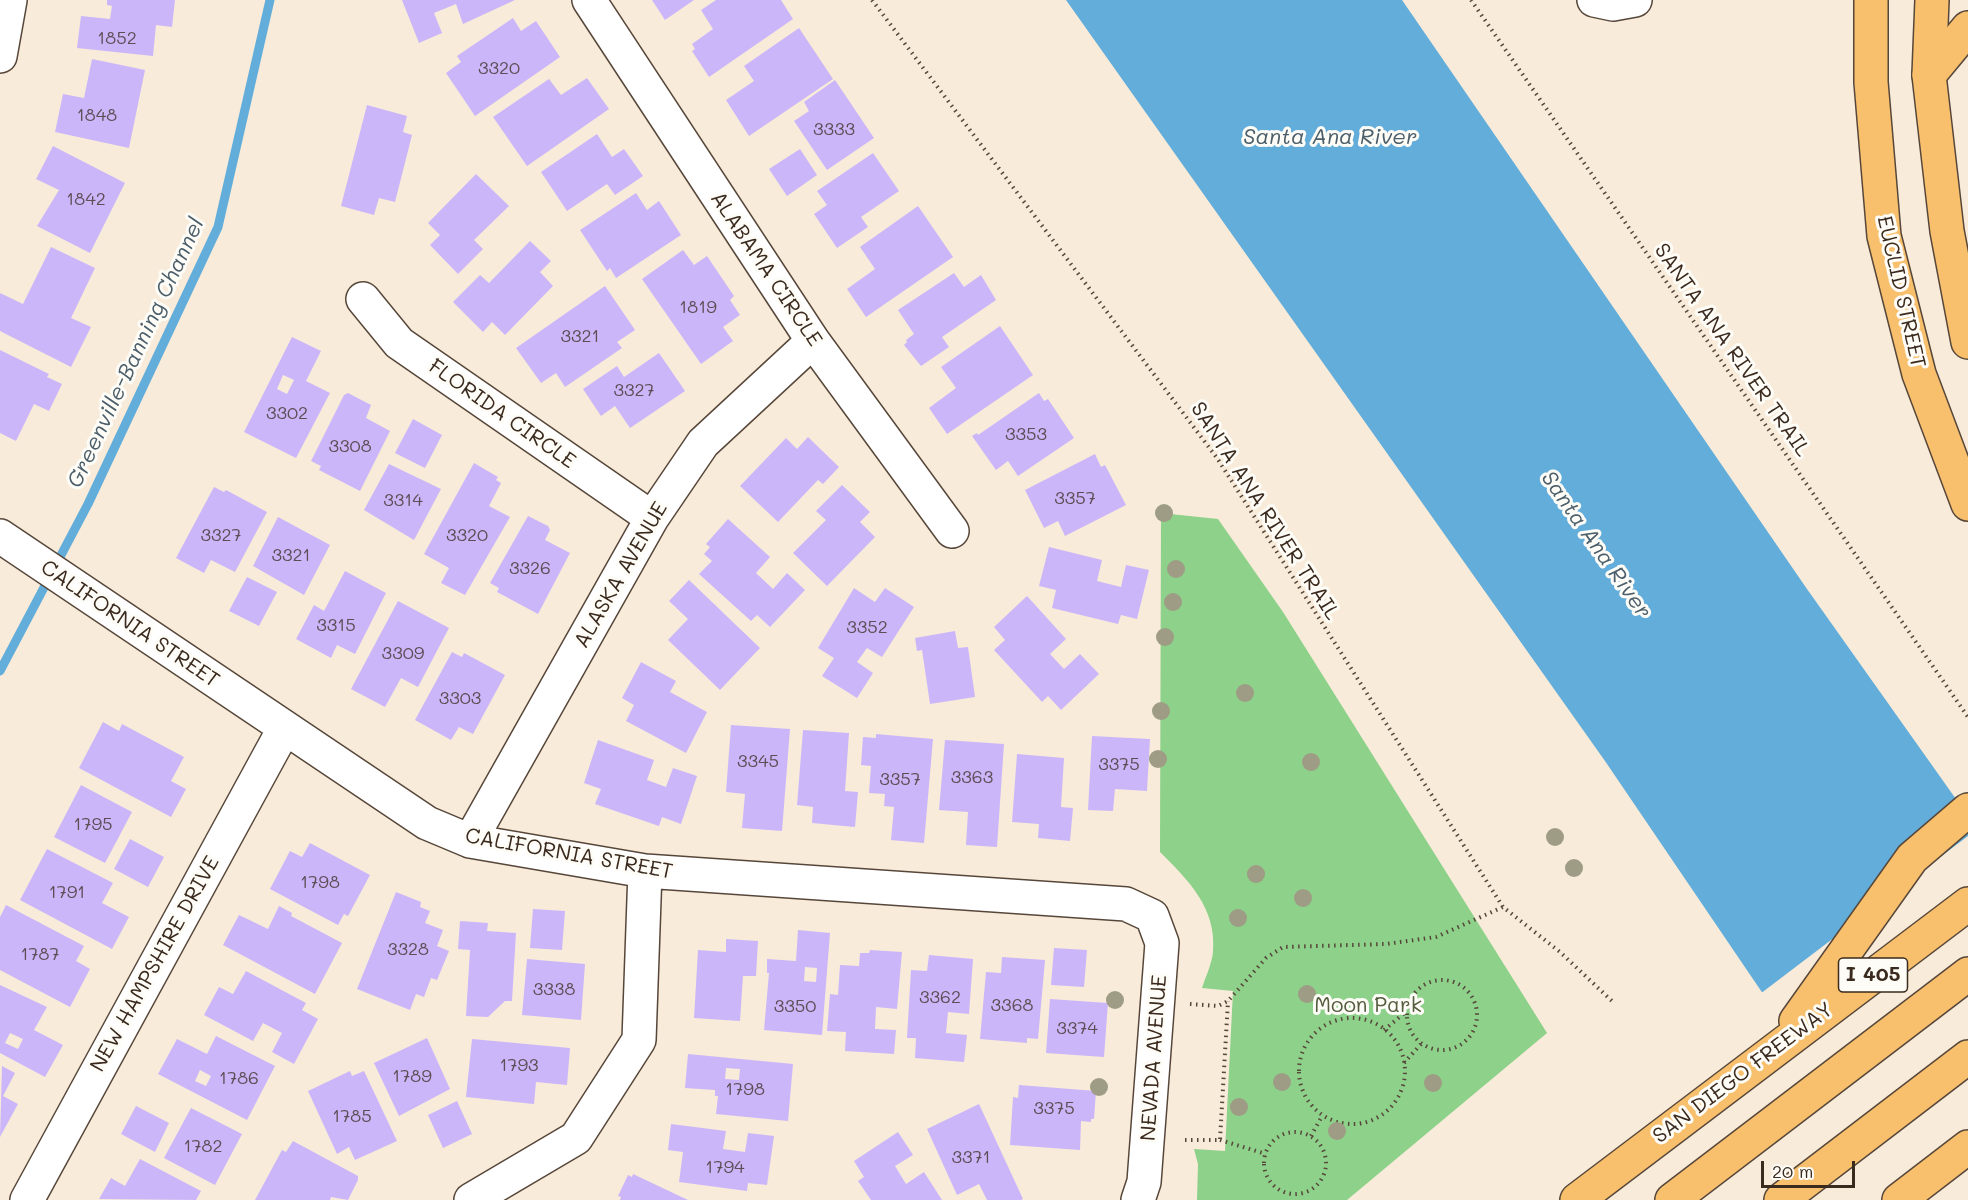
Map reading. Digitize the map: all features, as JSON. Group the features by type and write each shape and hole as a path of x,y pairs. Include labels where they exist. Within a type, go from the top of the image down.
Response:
{"main road":[{"name":"EUCLID STREET","path":"1871,0 1871,82 1884,236 1919,374 1968,504"},
{"path":"1932,0 1929,75 1947,231 1968,342"},
{"path":"1929,75 1968,28"},
{"path":"1778,1046 1912,858 1968,810"},
{"name":"SAN DIEGO FREEWAY","path":"1577,1200 1968,904"},
{"path":"1672,1200 1968,974"},
{"path":"1781,1200 1968,1057"},
{"path":"1899,1200 1968,1147"}],"street":[{"path":"0,56 10,0"},
{"name":"ALABAMA CIRCLE","path":"589,0 813,341 952,531"},
{"path":"1594,0 1613,4 1635,0"},
{"name":"FLORIDA CIRCLE","path":"363,299 399,343 652,518"},
{"name":"ALASKA AVENUE","path":"470,842 652,518 703,442 813,341"},
{"name":"CALIFORNIA STREET","path":"0,536 427,823 470,842 645,871 1126,904 1152,916"},
{"name":"NEW HAMPSHIRE DRIVE","path":"27,1200 284,729"},
{"path":"471,1200 576,1138 639,1040 645,871"},
{"name":"NEVADA AVENUE","path":"1138,1200 1144,1182 1160,1001 1162,943 1152,916"}],"path":[{"name":"SANTA ANA RIVER TRAIL","path":"872,0 1217,458 1503,906 1560,952 1613,1002"},
{"name":"SANTA ANA RIVER TRAIL","path":"1471,0 1968,717"},
{"path":"1160,1001 1218,1006 1228,1001 1266,958 1283,947 1386,944 1436,937 1503,906"},
{"path":"1384,1030 1407,1011 1418,989 1438,980 1459,984 1474,1000 1477,1022 1466,1041 1444,1050 1432,1049 1421,1043 1411,1029 1407,1011"},
{"path":"1220,1140 1228,1001"},
{"path":"1355,1018 1372,1022 1384,1030 1399,1047 1404,1064 1400,1090 1386,1112 1371,1121 1355,1125 1337,1123 1322,1116 1310,1104 1300,1081 1301,1056 1308,1041 1320,1029 1337,1020 1355,1018"},
{"path":"1404,1064 1421,1043"},
{"path":"1311,1136 1322,1116"},
{"path":"1293,1132 1311,1136 1325,1152 1326,1163 1324,1173 1311,1190 1291,1194 1272,1184 1266,1175 1266,1154 1270,1145 1284,1134 1293,1132"},
{"path":"1185,1140 1220,1140 1266,1154"}],"green space":[{"name":"Moon Park","path":"1161,513 1218,519 1283,612 1547,1033 1347,1200 1197,1200 1198,1164 1194,1149 1225,1151 1233,991 1202,988 1213,952 1210,922 1205,908 1190,884 1160,852"}],"water":[{"name":"Santa Ana River","path":"1066,0 1402,0 1807,589 1968,816 1968,1200 1903,1200 1605,761"}],"pier":[{"path":"1968,836 1968,1200 1899,1200 1760,994"}],"building":[{"path":"107,0 175,0 172,27 156,25 153,56 77,48 81,16 110,19 112,6 107,5"},
{"path":"402,0 515,0 463,24 456,4 434,13 442,33 419,43"},
{"path":"652,0 694,0 665,20"},
{"path":"716,0 781,0 793,19 709,77 692,51 695,49 692,44 713,29 701,10"},
{"path":"513,18 521,31 536,21 560,57 475,116 446,73 461,62 457,56"},
{"path":"799,28 833,79 749,136 726,100 754,81 744,66"},
{"path":"92,59 145,70 129,148 55,132 63,94 84,98"},
{"path":"587,78 609,109 527,166 493,117 549,79 561,95"},
{"path":"835,80 874,138 827,170 794,121 809,111 804,102"},
{"path":"367,105 407,116 403,132 412,135 395,202 379,198 374,215 341,206"},
{"path":"597,134 612,157 624,149 643,176 615,195 607,184 567,211 541,172"},
{"path":"53,146 125,183 90,253 37,226 59,190 36,179"},
{"path":"800,149 817,175 787,196 769,169"},
{"path":"873,153 899,191 861,217 868,227 837,248 814,214 827,205 817,191"},
{"path":"476,174 509,206 474,240 483,249 458,274 430,245 440,235 428,223"},
{"path":"636,193 647,210 659,201 681,235 616,278 610,268 607,271 580,230"},
{"path":"918,206 953,257 866,317 847,289 875,269 860,247"},
{"path":"530,241 551,261 540,272 553,286 505,335 492,322 483,332 453,302 480,275 489,283"},
{"path":"51,247 95,268 71,318 91,327 71,367 0,331 0,293 23,304"},
{"path":"683,250 694,265 707,256 734,296 730,300 740,315 723,327 733,341 701,364 642,279"},
{"path":"954,273 964,287 981,275 996,300 942,337 949,347 921,366 904,345 906,340 914,334 898,310"},
{"path":"605,286 635,330 617,342 622,348 565,387 556,373 541,383 516,348"},
{"path":"1000,326 1033,375 947,434 929,408 956,388 941,367"},
{"path":"292,337 321,351 306,381 330,393 296,458 244,432","holes":["283,375 294,380 287,394 277,389"]},
{"path":"0,350 49,374 47,377 62,384 49,411 34,404 16,441 0,433"},
{"path":"659,353 685,391 630,428 615,406 601,416 583,389 617,366 624,377"},
{"path":"348,393 371,405 366,418 390,431 360,491 319,470 321,466 311,461 344,395"},
{"path":"1039,393 1044,401 1048,399 1074,438 1018,476 1008,461 996,470 972,436 977,433 978,435"},
{"path":"413,419 442,435 425,468 395,453"},
{"path":"808,437 839,467 823,484 818,480 778,522 740,486 786,438 797,449"},
{"path":"1095,454 1101,467 1105,465 1126,505 1065,536 1058,521 1044,528 1025,490"},
{"path":"474,463 498,477 496,480 501,483 489,506 510,517 465,595 441,583 449,568 424,554"},
{"path":"389,464 441,489 414,540 364,510"},
{"path":"842,485 870,512 860,522 875,537 827,586 793,553 826,520 816,511"},
{"path":"214,487 224,492 226,490 267,512 235,572 211,560 204,573 176,558"},
{"path":"528,516 548,526 550,530 545,540 570,553 538,614 497,592 499,588 490,583"},
{"path":"278,517 330,545 304,595 253,566"},
{"path":"728,519 770,557 756,573 773,589 787,573 805,590 770,627 757,615 751,621 699,574 712,561 704,554 710,547 706,544"},
{"path":"1049,547 1102,560 1097,581 1121,587 1126,565 1149,570 1137,619 1121,615 1118,624 1052,608 1056,590 1039,586"},
{"path":"345,571 386,593 355,654 337,645 331,658 296,639 314,605 324,611"},
{"path":"247,577 277,592 259,626 229,611"},
{"path":"689,580 760,648 720,690 668,640 688,619 669,601"},
{"path":"854,588 875,602 885,588 914,607 882,657 867,648 857,662 873,673 857,698 822,676 834,658 818,648"},
{"path":"1027,596 1066,639 1050,654 1064,669 1080,654 1099,674 1061,710 1048,696 1042,702 994,650 1005,640 994,627"},
{"path":"398,601 449,628 418,687 401,678 385,707 351,689"},
{"path":"955,631 958,648 968,647 975,697 930,704 922,650 917,651 915,638"},
{"path":"452,652 462,657 464,653 505,675 473,734 459,727 451,740 415,720"},
{"path":"641,662 676,681 670,692 707,712 686,753 626,721 634,705 622,698"},
{"path":"103,722 119,731 122,724 184,757 171,781 186,789 171,817 79,768"},
{"path":"731,725 790,729 782,831 742,828 745,794 726,792"},
{"path":"803,730 849,733 845,791 858,792 855,827 812,823 813,807 797,805"},
{"path":"876,734 933,739 924,843 891,840 894,807 884,806 885,794 869,793 871,766 861,765 863,737 876,738"},
{"path":"1092,736 1150,739 1147,791 1115,789 1113,811 1088,810"},
{"path":"598,740 654,760 647,780 666,787 673,768 697,776 681,824 662,817 659,826 595,804 601,789 584,783"},
{"path":"945,740 1004,744 997,847 966,845 968,812 939,810"},
{"path":"1017,754 1064,758 1061,807 1073,808 1070,841 1038,838 1039,824 1012,822"},
{"path":"81,785 132,812 105,863 54,837"},
{"path":"130,839 164,857 148,887 114,869"},
{"path":"310,843 370,875 348,916 344,914 338,925 270,889 290,851 302,857"},
{"path":"47,849 113,883 102,903 129,917 112,949 20,900"},
{"path":"396,892 421,902 420,907 430,911 425,923 443,930 437,946 449,951 437,980 431,978 424,997 416,994 410,1010 357,989"},
{"path":"6,905 84,946 76,961 90,969 70,1007 0,970 0,917"},
{"path":"279,906 292,913 291,916 342,943 315,994 223,945 239,915 268,929"},
{"path":"533,909 565,911 562,950 530,948"},
{"path":"460,921 488,923 487,931 516,933 512,1001 505,1001 488,1017 466,1016 470,950 458,949"},
{"path":"798,930 830,933 822,1035 764,1030 769,973 767,973 767,959 796,961","holes":["805,967 817,968 816,982 804,981"]},
{"path":"726,939 758,941 756,976 743,976 740,1021 694,1018 698,950 726,952"},
{"path":"1054,948 1087,950 1084,987 1051,985"},
{"path":"870,950 902,952 897,1009 876,1007 875,1029 896,1030 894,1054 845,1051 846,1032 827,1031 830,994 838,995 840,965 859,966 860,953 869,953"},
{"path":"929,955 973,959 969,1014 948,1012 946,1033 967,1035 964,1062 915,1058 916,1038 907,1038 911,970 927,971"},
{"path":"1002,957 1045,960 1038,1039 1027,1038 1027,1043 980,1039 986,972 1001,973"},
{"path":"527,959 585,964 581,1020 522,1015"},
{"path":"246,971 306,1003 302,1010 318,1019 294,1064 272,1052 282,1033 263,1023 253,1041 204,1015 219,987 233,994"},
{"path":"0,985 47,1007 34,1030 63,1045 45,1077 0,1053","holes":["10,1033 23,1039 18,1049 5,1043"]},
{"path":"1050,999 1108,1003 1104,1057 1046,1053"},
{"path":"216,1036 275,1066 247,1120 158,1074 177,1039 207,1054","holes":["200,1070 211,1076 206,1086 195,1081"]},
{"path":"427,1038 450,1089 399,1116 374,1063"},
{"path":"472,1039 570,1048 567,1085 536,1082 534,1104 466,1097"},
{"path":"688,1054 793,1064 788,1121 716,1114 718,1096 715,1096 715,1090 685,1088","holes":["726,1068 740,1069 739,1080 725,1079"]},
{"path":"2,1066 15,1073 3,1096 18,1104 0,1137"},
{"path":"350,1071 352,1076 364,1071 397,1141 355,1160 349,1147 337,1154 308,1091"},
{"path":"1019,1085 1096,1091 1094,1119 1091,1119 1091,1122 1081,1121 1080,1150 1010,1145 1013,1097 1018,1098"},
{"path":"457,1101 472,1134 443,1148 428,1115"},
{"path":"979,1104 1023,1199 1021,1200 987,1200 979,1184 957,1195 927,1129"},
{"path":"136,1106 169,1123 155,1152 121,1134"},
{"path":"191,1108 242,1134 215,1185 164,1158"},
{"path":"671,1124 726,1131 723,1149 745,1152 748,1133 774,1136 767,1185 748,1183 747,1191 679,1182 683,1152 668,1150"},
{"path":"898,1132 913,1155 895,1166 906,1184 924,1172 942,1200 871,1200 858,1181 864,1177 854,1161"},
{"path":"293,1141 358,1176 348,1200 331,1197 330,1200 255,1200 282,1150 286,1152"},
{"path":"140,1159 201,1191 196,1200 99,1199 111,1178 125,1186"},
{"path":"633,1174 688,1200 620,1200 621,1197 618,1196 628,1175 632,1177"}],"waterway":[{"name":"Greenville-Banning Channel","path":"0,671 88,504 218,227 270,0"}]}
